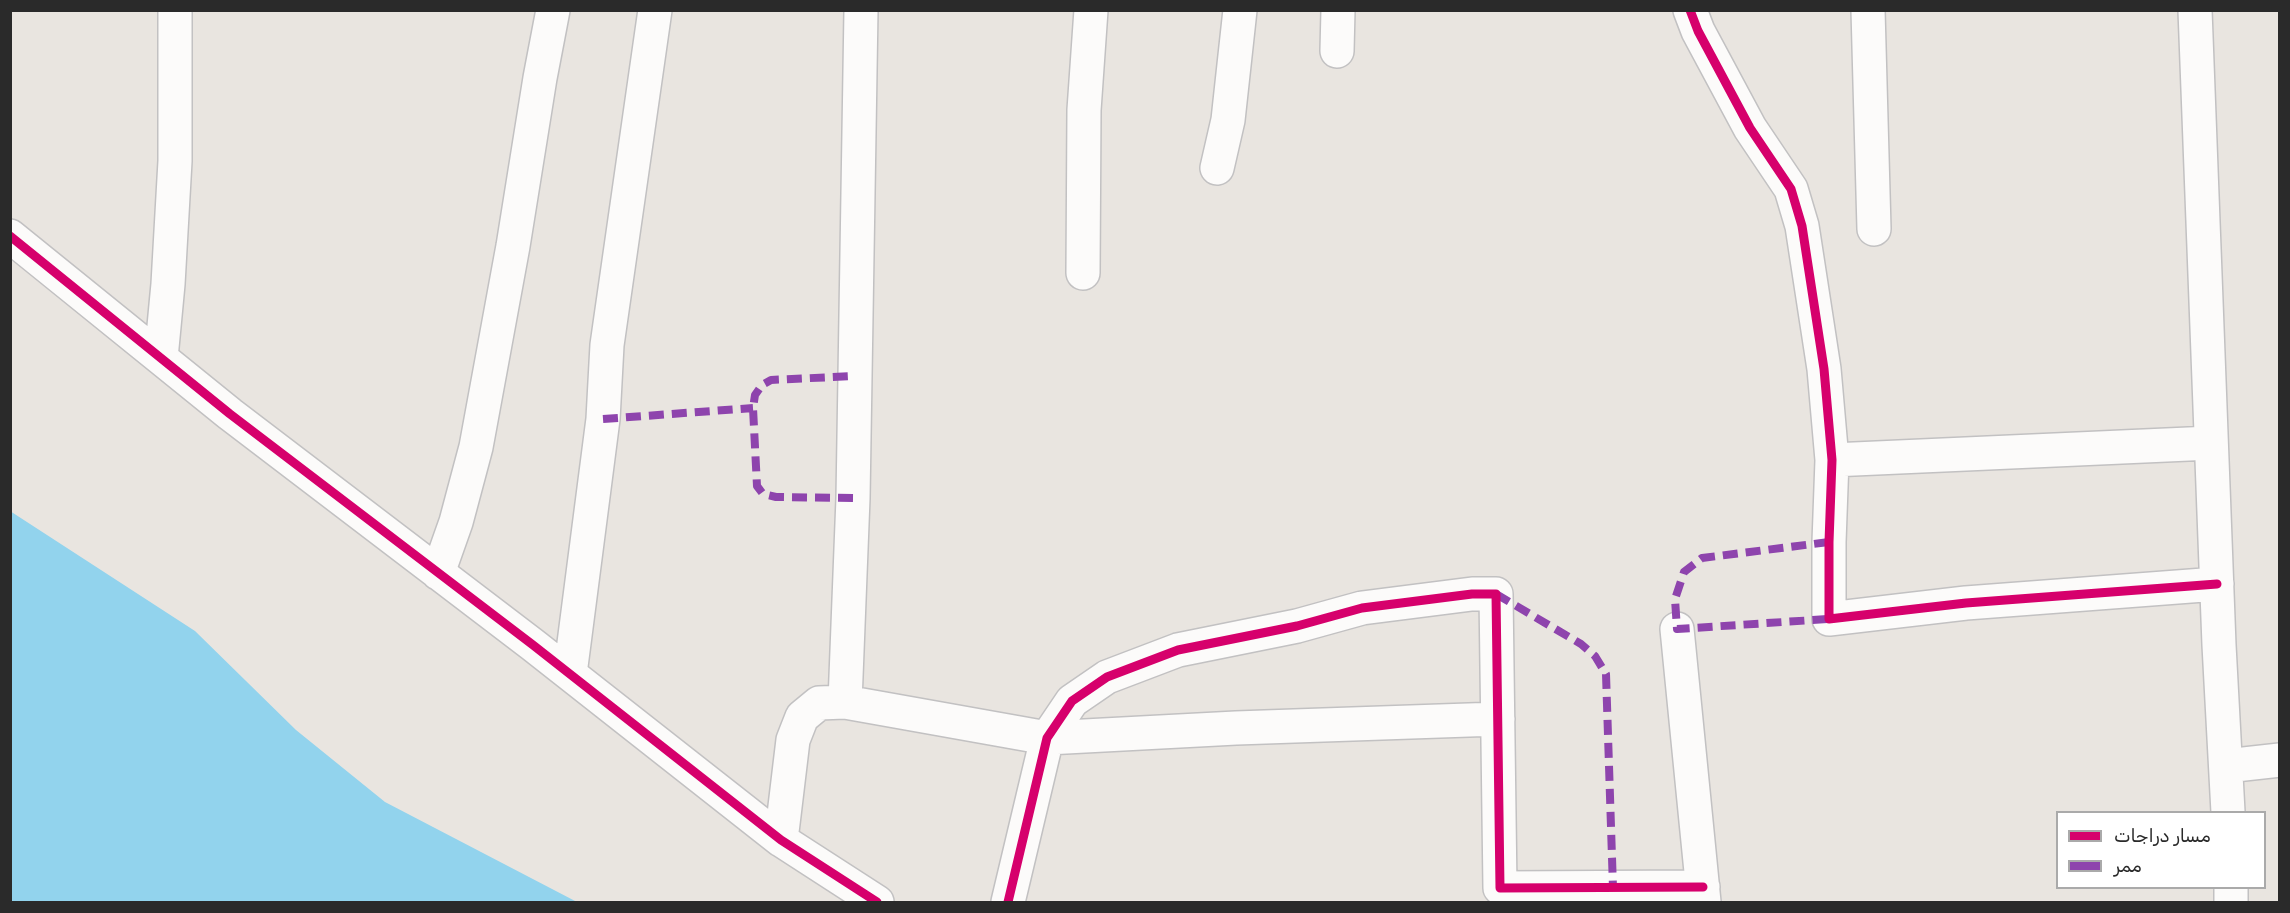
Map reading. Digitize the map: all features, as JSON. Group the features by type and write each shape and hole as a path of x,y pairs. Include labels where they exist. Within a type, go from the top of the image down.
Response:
{"street":[{"path":"161,358 175,161 175,10"},
{"path":"438,573 456,522 476,447 553,10"},
{"path":"570,674 603,419 607,345 655,10"},
{"path":"845,702 853,498 861,10"},
{"path":"1083,273 1084,110 1090,10"},
{"path":"1217,168 1228,120 1240,10"},
{"path":"1337,51 1338,10"},
{"path":"1690,10 1698,31 1750,128 1791,189 1803,226 1824,369 1832,460 1828,542 1829,619 1966,603 2217,584"},
{"path":"1868,10 1874,229"},
{"path":"2195,10 2228,811"},
{"path":"10,236 230,414 570,674 781,840 877,903"},
{"path":"1832,460 2211,443"},
{"path":"1008,903 1047,738 1072,700 1107,677 1178,650 1297,626 1362,608 1472,594 1496,594 1499,896 1704,895 1677,629"},
{"path":"781,840 793,740 802,717 819,703 845,702 1047,738 1236,728 1498,719"},
{"path":"2226,766 2280,760"}],"water":[{"path":"10,511 195,631 296,730 385,802 577,902 11,902"}],"marked path":[{"path":"853,498 776,497 763,494 757,486 753,408 755,395 762,385 771,380 854,376"},
{"path":"603,419 753,408"},
{"path":"1829,542 1702,558 1684,572 1675,599 1677,629 1829,619"},
{"path":"1496,594 1581,644 1595,656 1606,674 1613,888"}],"cycle path":[{"path":"1690,10 1698,31 1750,128 1791,189 1802,226 1824,369 1832,460 1829,619 1966,603 2217,584"},
{"path":"10,236 230,414 533,645 781,840 877,902"},
{"path":"1008,902 1047,738 1072,701 1107,677 1178,650 1297,626 1362,608 1472,594 1496,594 1500,888 1703,887"}]}
